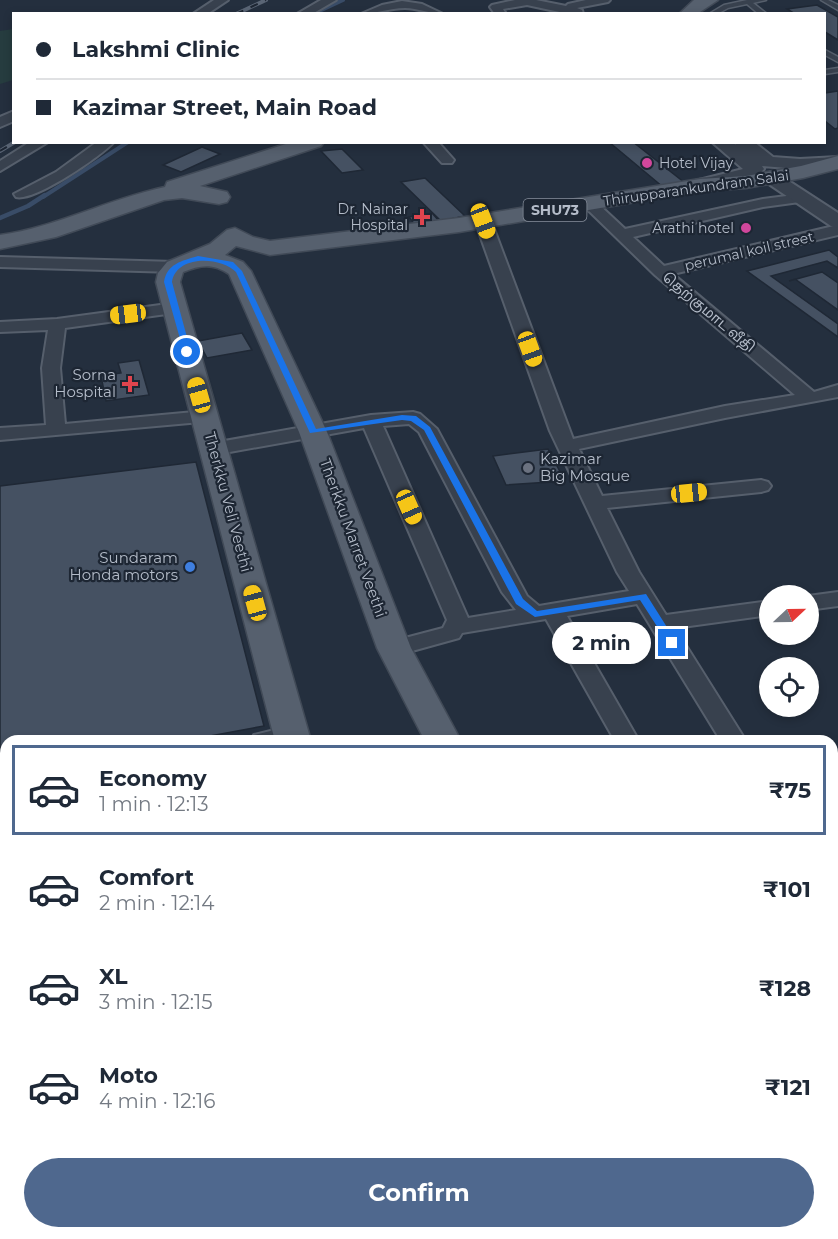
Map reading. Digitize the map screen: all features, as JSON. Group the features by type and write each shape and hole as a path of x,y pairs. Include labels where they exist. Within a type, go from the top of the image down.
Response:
{"main road":[{"path":"0,242 34,236 75,223 150,195 308,144"},
{"name":"Thirupparankundram Salai","path":"235,235 245,242 270,248 483,221 700,185 746,182 838,162"},
{"path":"186,262 218,249 235,235 219,197 222,179 227,170"},
{"path":"150,195 192,190 219,197"},
{"path":"186,262 222,260 231,263 239,271 245,262 270,248"},
{"name":"Therkku Veli Veethi","path":"186,262 170,273 168,282 213,449 281,735"},
{"name":"Therkku Marret Veethi","path":"239,271 313,432 394,648 440,735"}],"street":[{"path":"201,12 222,0"},
{"path":"306,12 330,0"},
{"path":"500,12 496,7 523,1 574,8 604,0"},
{"path":"370,12 407,1 413,1 434,11"},
{"path":"0,167 38,144"},
{"path":"21,194 61,175 104,144"},
{"path":"432,144 447,160"},
{"path":"700,185 746,175 755,169 723,144"},
{"path":"745,144 768,162 800,164 838,162"},
{"path":"772,178 838,222"},
{"path":"621,235 763,203 802,198"},
{"name":"தெற்குமாட வீதி","path":"590,204 661,272 810,398"},
{"path":"483,221 567,446 594,503 628,572 730,735"},
{"name":"perumal koil street","path":"661,272 838,230"},
{"path":"0,262 186,262"},
{"path":"0,327 57,324 175,308"},
{"path":"56,430 51,368 57,324"},
{"path":"567,446 725,412 838,391"},
{"path":"0,434 205,417"},
{"path":"213,449 371,421 413,418 427,429 513,592 519,601 544,613 623,735"},
{"path":"371,421 458,620 451,633 440,638 394,648"},
{"path":"594,503 761,486"},
{"path":"456,627 643,597"},
{"path":"660,623 759,610"}],"lane":[{"path":"726,10 734,4 763,0"},
{"path":"824,0 838,8"},
{"path":"747,2 761,12"},
{"path":"734,4 745,12"}],"green space":[{"path":"12,29 12,80 0,84 0,31"}],"building":[{"path":"817,5 838,17 838,40 826,33 826,12 792,12 787,9"},
{"path":"838,91 838,128 835,129 826,122 826,93"},
{"name":"Hotel Vijay","path":"611,144 636,144 685,183 663,187"},
{"path":"202,147 220,154 181,172 163,165"},
{"path":"342,149 363,170 342,173 321,151"},
{"path":"425,178 465,216 441,221 401,182"},
{"path":"432,213 439,221 415,225 409,217"},
{"path":"829,250 838,257 838,268 827,261 771,276 838,324 838,337 747,271"},
{"path":"822,272 838,283 838,310 795,279"},
{"path":"242,333 252,350 207,358 198,341"},
{"path":"139,360 149,395 106,401 101,376 121,373 118,363"},
{"name":"Kazimar Big Mosque","path":"548,449 565,481 506,485 493,456"},
{"path":"196,462 264,726 215,735 0,735 0,486"}],"waterway":[{"path":"317,12 343,0"},
{"path":"43,197 125,144"},
{"path":"0,218 28,206 45,195"}],"railway":[{"path":"240,12 266,0"},
{"path":"0,151 12,144"}],"place":[{"name":"Hotel Vijay","path":"647,163"},
{"name":"Dr. Nainar Hospital","path":"422,217"},
{"name":"Arathi hotel","path":"746,228"},
{"name":"Sorna Hospital","path":"130,384"},
{"name":"Kazimar Big Mosque","path":"528,468"},
{"name":"Sundaram Honda motors","path":"190,567"}],"route":[{"path":"187,352 168,282 170,273 175,267 198,258 231,263 239,271 313,432 371,421 402,418 413,418 420,422 427,429 519,601 535,614 643,597 672,643"}]}
